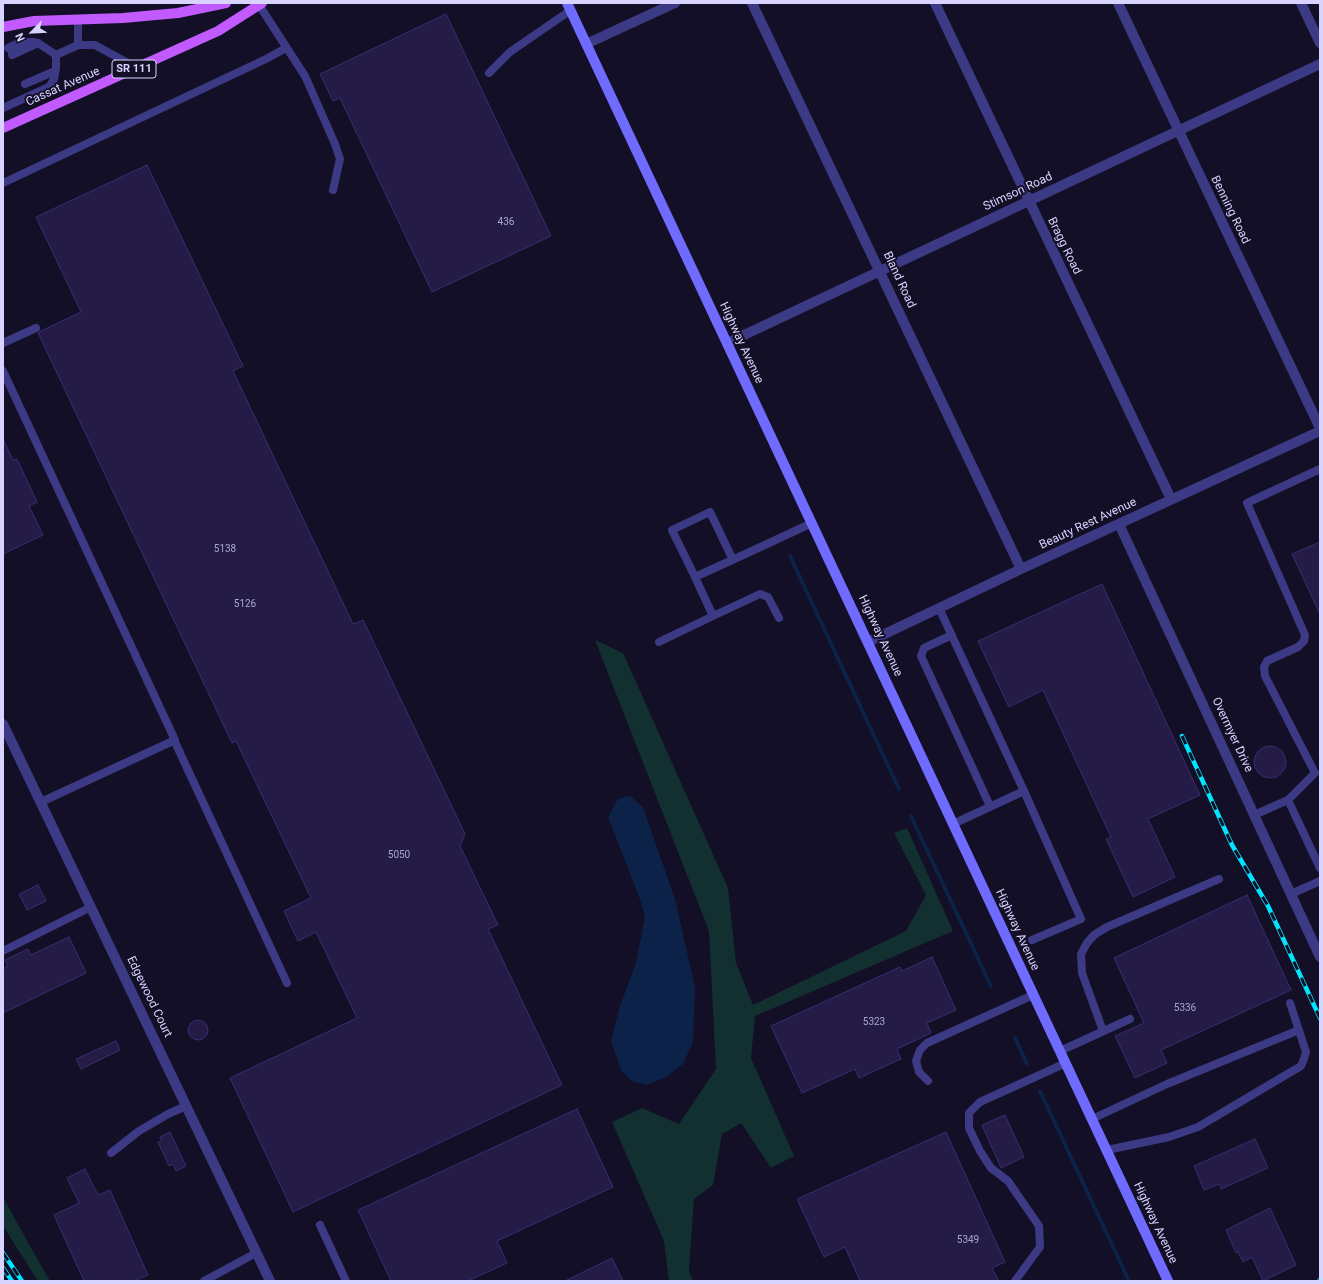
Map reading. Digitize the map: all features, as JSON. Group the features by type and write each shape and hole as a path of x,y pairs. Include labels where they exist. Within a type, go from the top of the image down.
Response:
{"main road":[{"path":"3,27 34,21 123,18 178,13 226,3"},
{"name":"Cassat Avenue","path":"4,126 218,31 260,4"}],"street":[{"path":"586,44 675,3"},
{"name":"Bland Road","path":"752,3 1021,569"},
{"name":"Bragg Road","path":"935,3 1171,499"},
{"name":"Benning Road","path":"1118,3 1320,428"},
{"path":"1301,3 1320,44"},
{"name":"Highway Avenue","path":"569,7 1168,1281"},
{"name":"Stimson Road","path":"726,343 1320,64"},
{"name":"Beauty Rest Avenue","path":"868,642 1021,569 1320,431"},
{"name":"Overmyer Drive","path":"1119,524 1320,957"},
{"name":"Edgewood Court","path":"3,724 270,1281"}],"lane":[{"path":"260,4 304,76 338,153 340,159 333,190"},
{"path":"488,73 510,52 569,7"},
{"path":"78,19 78,45"},
{"path":"10,51 21,42 34,42 56,55"},
{"path":"56,55 78,45 95,45 137,68"},
{"path":"3,183 266,59 286,48"},
{"path":"3,108 49,87 54,79 56,55"},
{"path":"25,84 55,71"},
{"path":"3,343 36,328"},
{"path":"3,370 287,983"},
{"path":"1254,815 1288,800 1315,773 1265,676 1264,667 1267,661 1298,647 1304,641 1305,635 1247,503 1320,469"},
{"path":"713,616 672,530 710,512 733,560"},
{"path":"695,577 812,523"},
{"path":"659,642 760,594 768,597 779,618"},
{"path":"939,608 1024,790 1081,919 1032,940"},
{"path":"952,635 924,648 921,656 990,806"},
{"path":"41,802 174,740"},
{"path":"953,824 1024,790"},
{"path":"1288,800 1320,868"},
{"path":"1103,1031 1082,973 1081,954 1087,943 1094,935 1107,927 1219,879"},
{"path":"1291,894 1320,881"},
{"path":"3,951 91,907"},
{"path":"928,1081 919,1072 916,1061 920,1050 926,1043 1033,995"},
{"path":"1107,1150 1169,1137 1198,1126 1301,1066 1306,1052 1290,1003"},
{"path":"1060,1051 1130,1019"},
{"path":"1092,1119 1167,1084 1299,1030"},
{"path":"1015,1281 1040,1247 1039,1226 1008,1181 991,1168 980,1151 969,1128 969,1113 980,1102 1066,1063"},
{"path":"111,1153 139,1131 168,1114 186,1106"},
{"path":"320,1225 346,1281"},
{"path":"204,1281 256,1252"}],"green space":[{"path":"595,640 623,653 728,888 736,963 753,1005 906,931 926,895 894,833 907,828 953,931 755,1016 751,1058 794,1156 771,1168 741,1123 722,1134 713,1185 694,1199 689,1270 693,1281 669,1281 664,1241 612,1122 642,1108 679,1124 716,1069 709,931"},
{"path":"3,1197 50,1281 38,1281 3,1226"}],"water":[{"path":"630,796 643,807 675,899 695,988 693,1042 683,1064 666,1077 647,1085 631,1081 621,1070 611,1041 620,1006 636,963 645,917 641,902 608,817 618,799"}],"building":[{"path":"446,14 551,236 432,292 340,98 333,101 320,74"},
{"path":"147,165 243,366 233,371 353,624 363,620 465,834 460,846 498,925 488,929 562,1085 293,1212 230,1078 357,1018 316,932 298,941 284,911 311,898 236,741 232,743 38,333 81,312 36,217"},
{"path":"3,439 13,460 17,459 37,502 29,506 43,535 3,554"},
{"path":"1320,542 1320,614 1292,554"},
{"path":"1102,584 1200,795 1148,819 1175,877 1133,897 1106,839 1111,837 1043,690 1009,707 978,641"},
{"path":"1267,746 1273,746 1283,753 1286,762 1285,768 1279,775 1273,778 1267,778 1257,771 1254,765 1254,759 1261,749"},
{"path":"38,885 46,901 27,910 19,894"},
{"path":"1247,895 1291,990 1161,1050 1167,1063 1135,1078 1115,1036 1144,1023 1114,958"},
{"path":"69,937 86,973 3,1013 3,969 8,966 5,960 28,949 31,955"},
{"path":"932,957 956,1010 927,1023 931,1033 897,1049 901,1059 859,1078 855,1069 802,1093 771,1026 900,967 902,971"},
{"path":"198,1020 205,1023 208,1030 205,1037 198,1040 191,1037 188,1030 191,1023"},
{"path":"116,1041 120,1050 81,1069 76,1059"},
{"path":"577,1109 613,1187 497,1241 507,1263 468,1281 391,1281 358,1210"},
{"path":"1005,1115 1024,1157 1001,1168 982,1125"},
{"path":"170,1132 186,1166 176,1171 173,1164 169,1166 158,1142 162,1141 160,1137"},
{"path":"946,1132 1005,1262 992,1268 999,1281 860,1281 845,1247 824,1257 797,1199"},
{"path":"1255,1139 1268,1168 1221,1189 1219,1184 1204,1190 1194,1166"},
{"path":"85,1169 98,1195 110,1190 148,1275 134,1281 84,1281 54,1215 79,1203 67,1178"},
{"path":"1270,1208 1296,1265 1263,1281 1252,1257 1243,1262 1238,1252 1236,1253 1226,1230"},
{"path":"612,1258 623,1281 565,1281"}],"waterway":[{"path":"790,556 899,789"},
{"path":"911,816 991,986"},
{"path":"1015,1038 1027,1064"},
{"path":"1040,1091 1129,1281"}],"railway":[{"path":"1182,736 1232,845 1268,906 1320,1018"},
{"path":"3,1253 22,1281"},
{"path":"3,1268 12,1281"}]}
